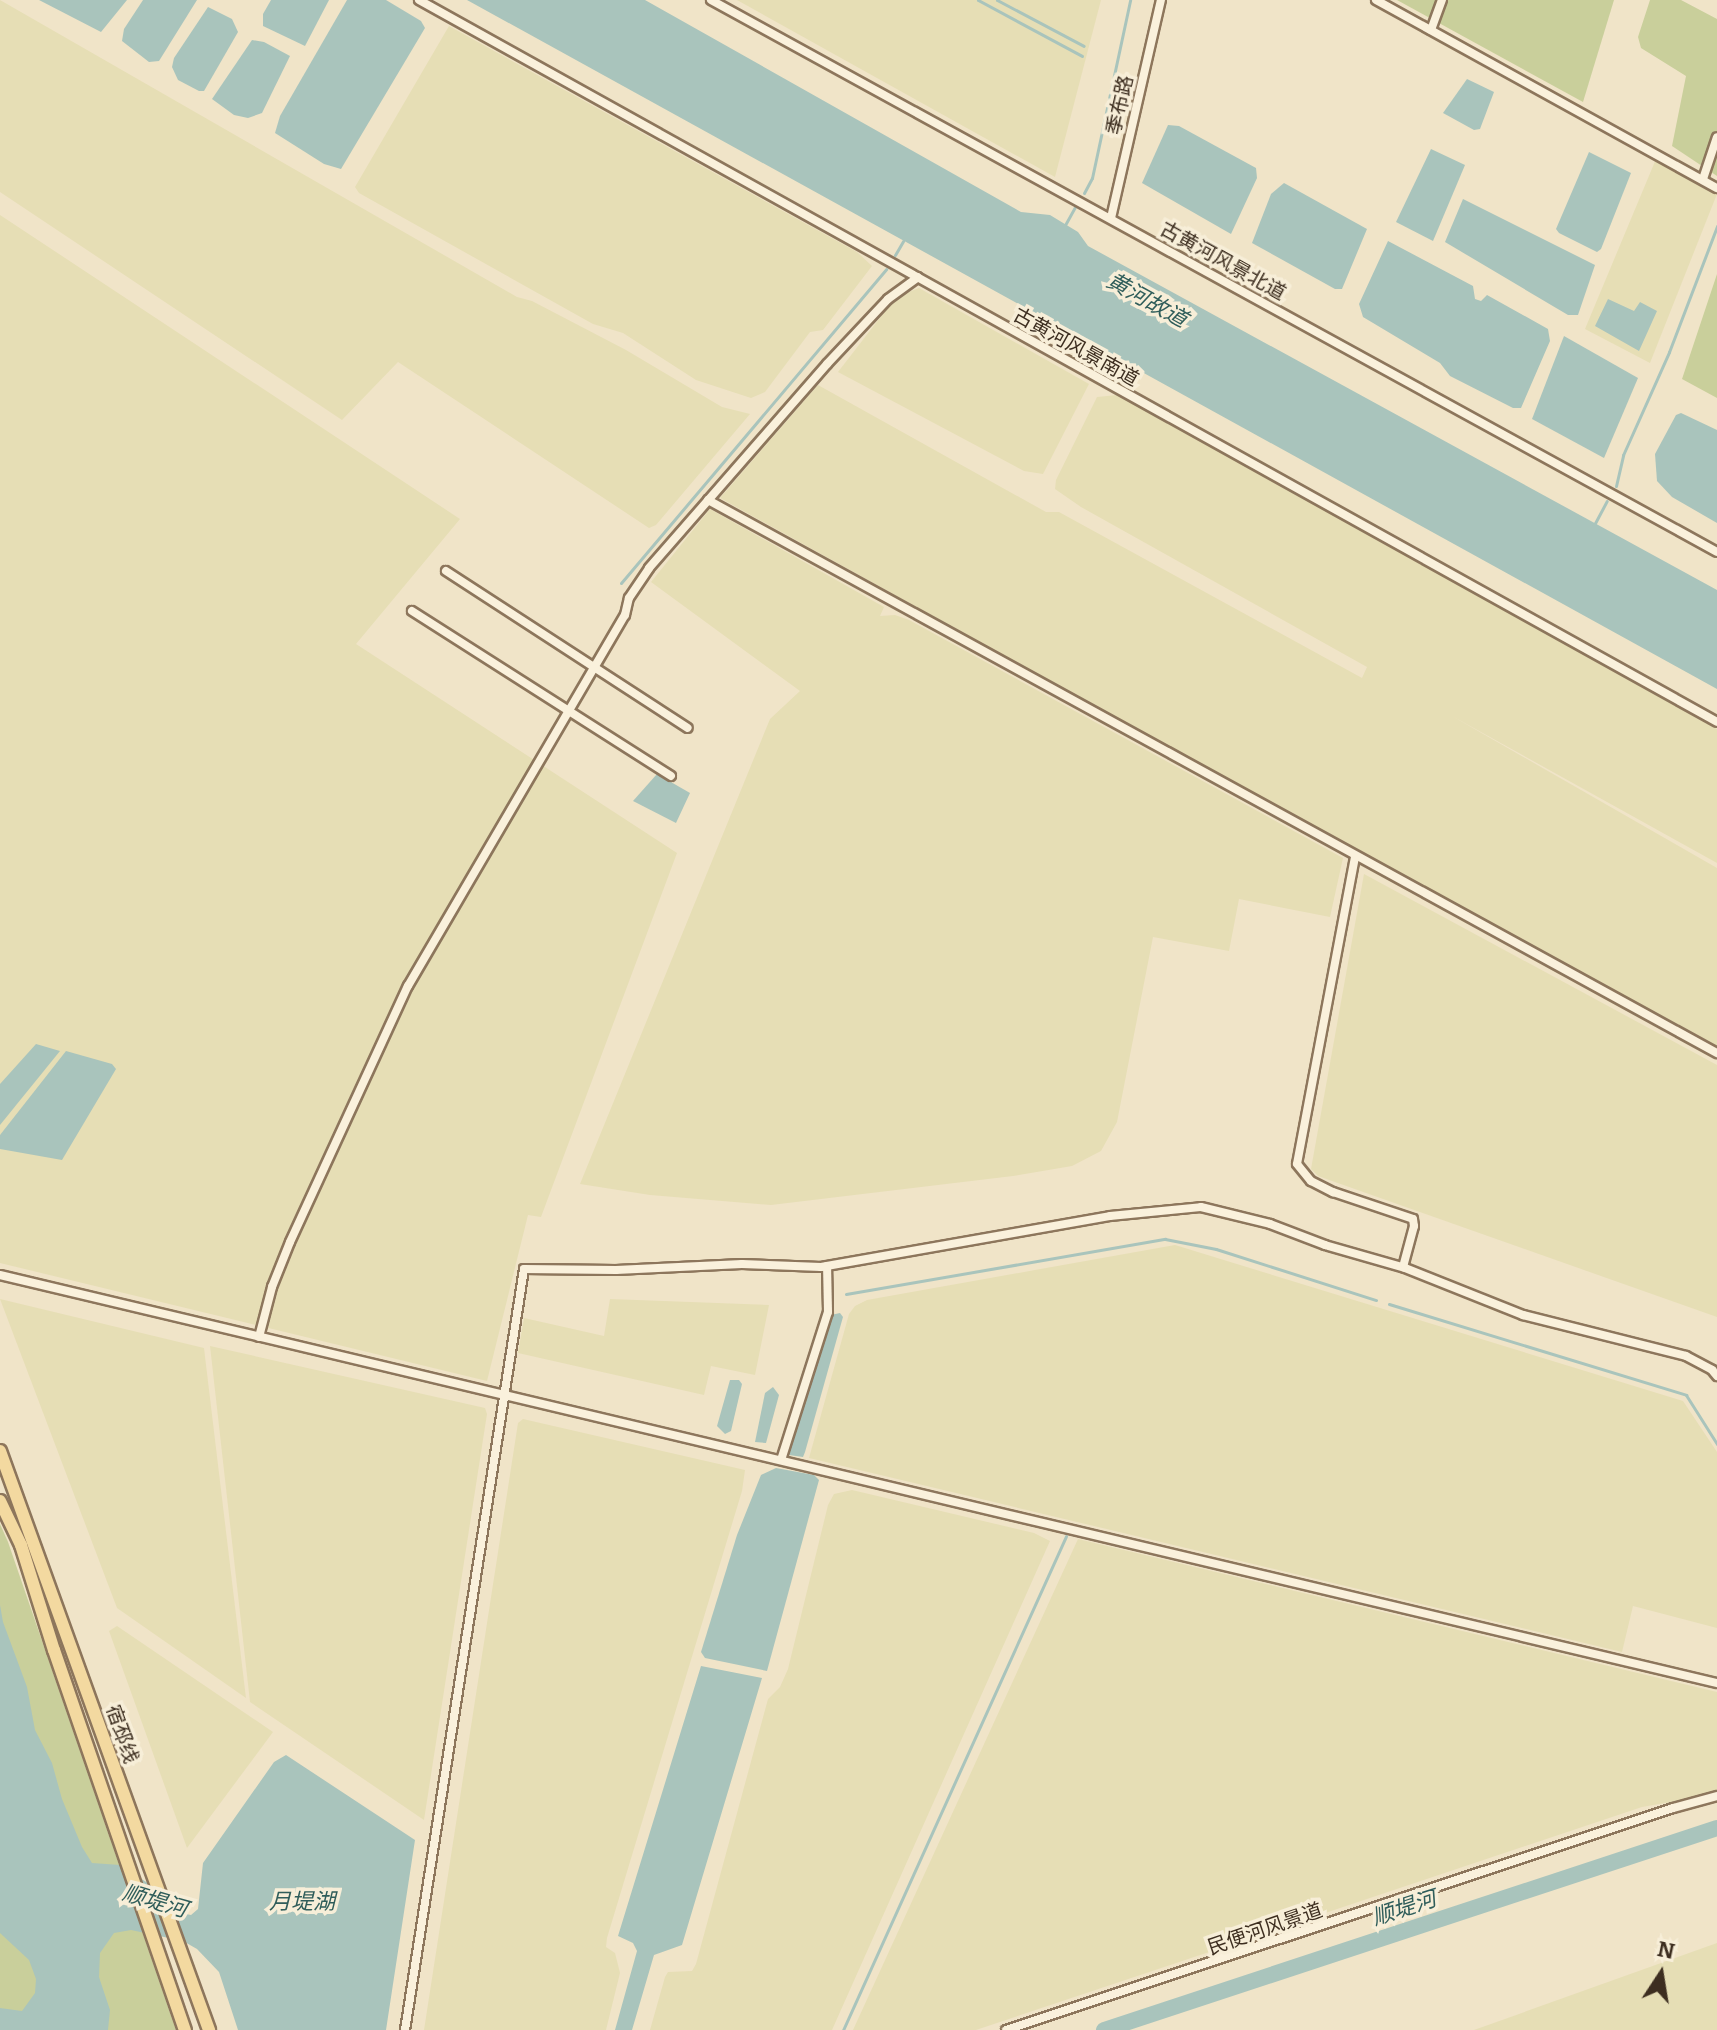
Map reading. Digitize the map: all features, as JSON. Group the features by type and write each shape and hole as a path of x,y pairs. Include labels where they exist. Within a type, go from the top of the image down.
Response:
{"main road":[{"name":"宿邳线","path":"0,1451 209,2030"},
{"name":"宿邳线","path":"0,1501 21,1545 185,2030"}],"street":[{"name":"古黄河风景南道","path":"419,0 1717,722"},
{"name":"古黄河风景北道","path":"711,0 1717,552"},
{"name":"季布路","path":"1111,218 1161,0"},
{"path":"1376,0 1717,188"},
{"path":"1431,30 1442,0"},
{"path":"1703,179 1717,137"},
{"path":"259,1337 272,1287 290,1242 408,986 595,668 625,615 629,598 649,568 888,299 918,277"},
{"path":"708,500 1717,1053"},
{"path":"446,571 688,728"},
{"path":"412,611 671,776"},
{"path":"1355,857 1297,1164 1311,1181 1333,1192 1413,1219 1414,1226 1403,1267"},
{"path":"405,2030 524,1269 616,1270 742,1264 827,1266 1110,1216 1201,1207 1270,1224 1325,1245 1403,1267 1523,1315 1686,1356 1717,1376"},
{"path":"781,1460 828,1312 827,1266"},
{"path":"0,1275 1717,1683"},
{"name":"民便河风景道","path":"1006,2030 1717,1796"}],"shaded area":[{"path":"0,0 517,297 532,301 626,350 722,407 750,414 656,525 649,528 398,362 342,420 0,192"},
{"path":"737,0 1101,0 1055,177"},
{"path":"449,26 857,252 872,266 823,330 810,332 765,392 751,398 696,380 623,333 593,324 359,193 355,187"},
{"path":"1656,159 1717,194 1650,363 1585,329"},
{"path":"0,215 460,519 356,644 677,853 541,1217 528,1215 487,1381 0,1263"},
{"path":"919,288 1089,384 1043,474 1024,471 838,372 896,297"},
{"path":"818,385 1046,512 1059,512 1362,678 1367,667 1081,507 1055,489 1056,480 1097,397 1117,395 1717,729 1717,863 1452,716 1717,868 1717,1046 1295,817 720,498"},
{"path":"710,509 884,607 880,616 895,615 909,620 1343,858 1330,917 1239,899 1229,951 1153,937 1117,1122 1101,1151 1072,1166 1013,1176 771,1205 650,1195 580,1184 770,719 800,691 651,582"},
{"path":"1364,874 1717,1065 1717,1317 1318,1176 1311,1169"},
{"path":"1175,1245 1683,1401 1717,1452 1717,1628 1633,1606 1622,1652 809,1458 849,1314 855,1306 867,1300"},
{"path":"0,1299 204,1348 246,1698 117,1608"},
{"path":"610,1299 769,1305 755,1375 711,1366 704,1395 518,1353 524,1318 604,1336"},
{"path":"210,1346 485,1408 487,1414 424,1820 250,1702"},
{"path":"523,1419 745,1470 742,1491 607,1938 606,1947 615,1953 620,1973 606,2030 424,2030 518,1423"},
{"path":"852,1490 1034,1533 1050,1541 832,2030 650,2030 668,1972 692,1971 696,1964 768,1699 780,1687 788,1669 828,1505 834,1494"},
{"path":"1078,1539 1717,1692 1717,1794 1642,1807 976,2030 853,2030"},
{"path":"117,1626 273,1732 187,1848 109,1631"},
{"path":"1717,1943 1717,2030 1474,2030"}],"green space":[{"path":"1397,0 1614,0 1583,102"},
{"path":"1650,0 1681,0 1717,19 1717,176 1672,146 1686,76 1641,48 1638,37"},
{"path":"1717,274 1717,398 1682,379"},
{"path":"0,1524 8,1542 176,2030 0,2030"}],"water":[{"path":"39,0 127,0 101,32"},
{"path":"143,0 197,0 159,61 149,62 122,41 124,29"},
{"path":"271,0 329,0 305,46 263,26 263,14"},
{"path":"347,0 386,0 421,21 425,28 341,169 324,164 275,133 280,116"},
{"name":"黄河故道","path":"467,0 645,0 1021,212 1050,215 1078,232 1088,246 1717,590 1717,689"},
{"path":"208,7 232,19 238,32 204,91 199,91 178,80 172,67 174,58"},
{"path":"252,40 264,42 290,56 262,113 248,118 234,115 212,99"},
{"path":"1467,79 1494,92 1480,129 1474,130 1443,113"},
{"path":"1168,125 1179,126 1256,168 1257,178 1231,234 1142,183"},
{"path":"1431,149 1465,165 1433,241 1396,222"},
{"path":"1589,152 1631,173 1601,249 1597,252 1556,229"},
{"path":"1284,183 1367,229 1342,289 1335,289 1252,243 1271,194"},
{"path":"1463,199 1595,265 1578,315 1568,315 1445,242"},
{"path":"1388,241 1473,286 1475,299 1481,301 1487,295 1548,329 1550,341 1521,408 1513,408 1450,376 1440,363 1363,317 1359,304"},
{"path":"1608,299 1634,311 1640,302 1657,311 1639,351 1595,326"},
{"path":"1564,336 1638,378 1604,458 1532,419"},
{"path":"1681,413 1717,430 1717,523 1672,497 1657,481 1655,454 1676,415"},
{"path":"657,774 690,793 676,823 633,801"},
{"path":"36,1044 60,1051 0,1125 0,1084"},
{"path":"66,1051 112,1064 116,1069 62,1160 0,1149 0,1135"},
{"path":"840,1313 843,1317 805,1452 803,1457 789,1455 787,1451 831,1315"},
{"path":"730,1380 739,1380 742,1384 731,1431 725,1434 717,1426"},
{"path":"773,1387 779,1395 766,1443 755,1442 765,1393"},
{"path":"776,1468 814,1475 819,1480 767,1671 705,1658 701,1652 737,1535 761,1475"},
{"name":"月堤湖","path":"0,1605 3,1622 27,1687 35,1730 52,1763 62,1799 82,1847 92,1863 120,1865 177,1902 181,1913 191,1915 198,1909 203,1863 274,1762 286,1755 415,1840 386,2030 238,2030 219,1972 197,1949 183,1941 131,1930 114,1933 100,1953 99,1977 110,2010 108,2030 0,2030 0,2008 22,2011 35,1993 36,1979 29,1960 0,1933"},
{"path":"701,1666 762,1678 682,1945 654,1955 632,2030 615,2030 637,1951 633,1943 618,1936"}],"waterway":[{"path":"978,0 1082,56"},
{"path":"997,0 1084,46"},
{"path":"1084,193 1092,178 1130,0"},
{"path":"1065,225 1075,207"},
{"path":"1616,486 1623,455 1669,352 1717,226"},
{"path":"895,255 903,241"},
{"path":"621,583 886,269"},
{"path":"1594,525 1607,501"},
{"path":"846,1294 1165,1239 1216,1249 1376,1300"},
{"path":"1389,1304 1686,1395 1717,1444"},
{"path":"843,2030 1066,1536"},
{"name":"顺堤河","path":"1104,2030 1717,1828"}]}
